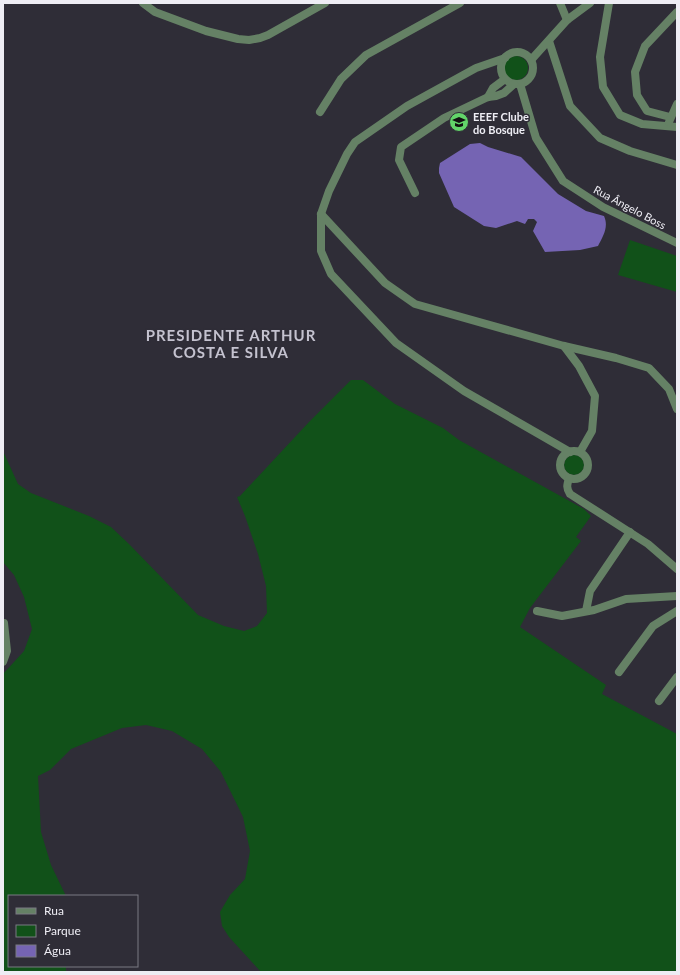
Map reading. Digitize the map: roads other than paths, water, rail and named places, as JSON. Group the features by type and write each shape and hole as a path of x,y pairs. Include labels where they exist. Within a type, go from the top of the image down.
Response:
{"street":[{"path":"143,3 155,12 206,31 238,39 249,40 260,38 281,29 325,3"},
{"path":"320,112 341,79 366,54 460,3"},
{"path":"560,3 567,20"},
{"path":"531,60 567,20 590,3"},
{"path":"608,3 600,57 603,87 620,115 642,124 677,128"},
{"path":"670,117 647,111 637,95 635,72 645,46 677,12"},
{"path":"549,40 570,106 600,138 630,151 677,165"},
{"path":"415,193 399,160 401,147 444,118 488,97 504,93 517,84 529,79 532,75 533,65 527,56 518,52 512,53 505,58 476,68 408,106 355,142 347,154 329,191 321,214 320,251 331,274 396,343 464,391 570,452"},
{"path":"505,58 501,69 506,79 517,84"},
{"path":"488,97 493,88 506,79"},
{"name":"Rua Ângelo Boss","path":"517,84 536,138 563,181 603,207 677,243"},
{"path":"668,126 670,117 677,104"},
{"path":"321,214 384,283 415,304 564,346 616,358 649,368 670,388 677,409"},
{"path":"564,346 579,366 594,396 592,431 580,452"},
{"path":"570,452 580,452 587,458 588,468 584,475 580,478 569,478 562,471 560,466 563,456 570,452"},
{"path":"569,478 566,486 570,494 648,544 677,570"},
{"path":"586,611 590,591 630,532"},
{"path":"538,611 562,616 586,611 626,599 677,596"},
{"path":"619,672 653,626 677,611"},
{"path":"3,662 7,651 4,623"},
{"path":"659,702 675,683"}],"water":[{"path":"480,143 488,147 521,157 558,194 586,211 604,216 606,228 598,246 580,250 545,252 533,231 537,222 534,219 528,219 525,224 517,221 496,228 484,226 454,207 439,173 440,163 470,144"}],"place":[{"name":"EEEF Clube do Bosque","path":"459,122"}],"district":[{"name":"PRESIDENTE ARTHUR COSTA E SILVA","path":"231,344"}]}
